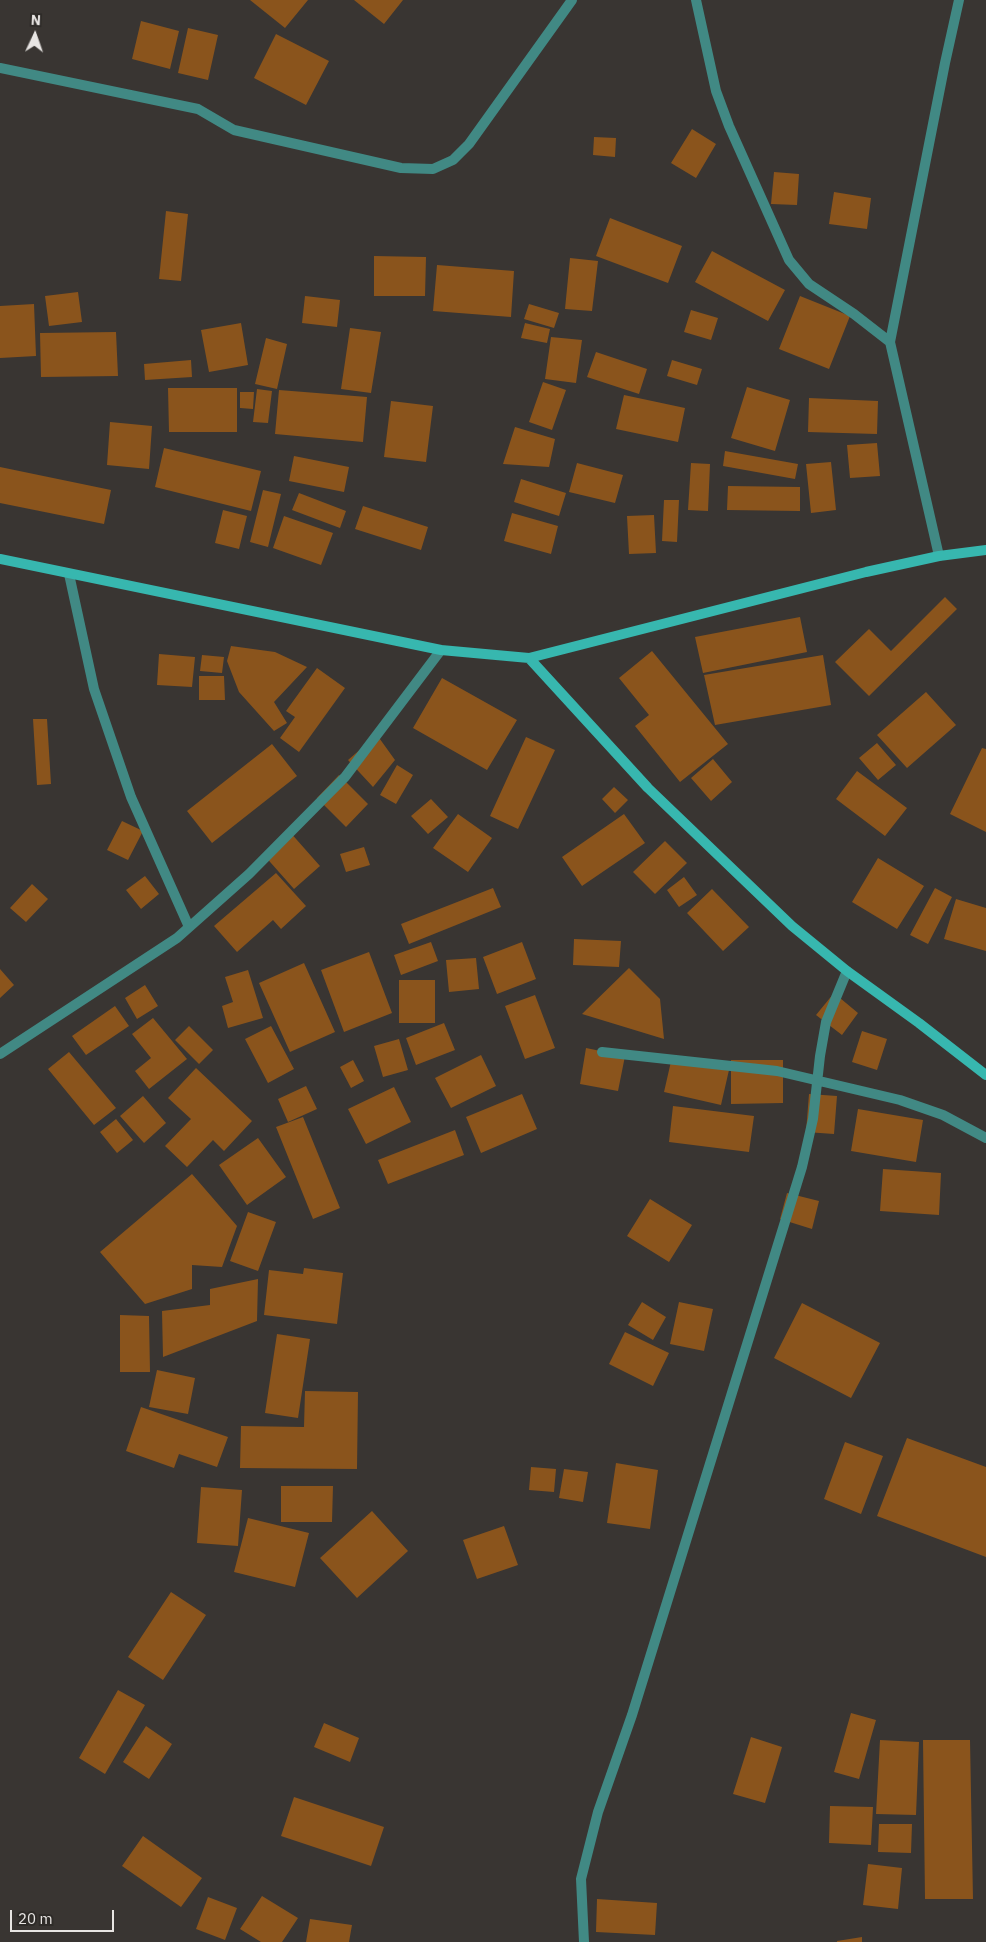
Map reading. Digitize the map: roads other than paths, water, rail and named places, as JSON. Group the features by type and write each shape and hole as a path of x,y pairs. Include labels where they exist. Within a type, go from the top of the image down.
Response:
{"main road":[{"path":"0,559 441,650 529,658 866,572 939,556 986,550"},
{"path":"529,658 648,788 792,926 847,971 986,1075"}],"street":[{"path":"0,68 198,109 234,130 401,168 433,169 453,160 469,144 572,0"},
{"path":"696,0 716,91 729,126 789,260 809,284 854,314 890,342"},
{"path":"939,556 890,342 959,0"},
{"path":"69,574 94,689 131,797 189,927"},
{"path":"0,1054 177,938 249,874 345,777 441,650"},
{"path":"583,1940 581,1879 598,1812 632,1716 802,1166 813,1119 826,1022 847,971"},
{"path":"602,1052 777,1071 817,1082 900,1100 943,1115 986,1138"}]}
